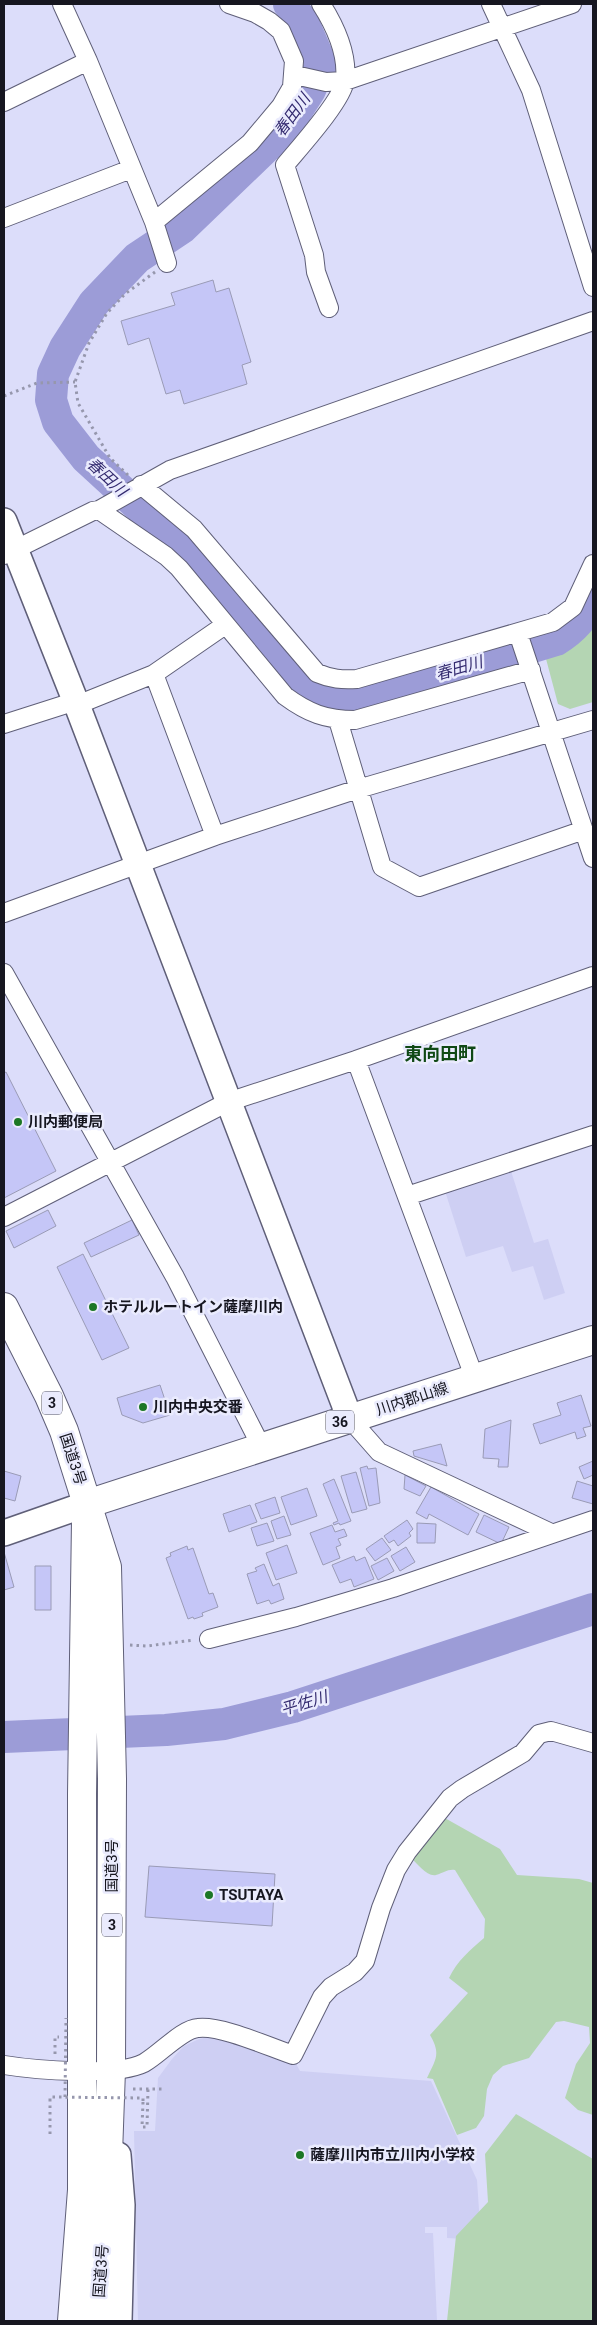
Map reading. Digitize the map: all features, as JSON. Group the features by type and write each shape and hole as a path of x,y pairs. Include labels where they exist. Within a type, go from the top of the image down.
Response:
{"main road":[{"name":"国道3号","path":"4,1307 49,1396 64,1431 107,1567 119,2079 106,2210 98,2321"},
{"name":"川内郡山線","path":"87,1504 593,1340"},
{"name":"国道3号","path":"72,2321 82,2190 84,2070 82,1794 87,1504"}],"street":[{"path":"62,4 88,60 155,225 166,259"},
{"path":"155,225 250,143 281,106 298,76 294,60 281,31 255,13 229,4"},
{"path":"321,4 333,22 338,38 343,56 345,82 336,101 285,166 314,255 316,272 328,308"},
{"path":"491,4 531,90 593,287"},
{"path":"298,76 326,82 345,82 572,4"},
{"path":"4,102 88,60"},
{"path":"4,218 132,169"},
{"path":"9,552 93,510 104,507 170,470 593,321"},
{"path":"139,486 194,529 317,673 329,678 343,680 357,678 519,636 552,622 563,616 573,607 593,564"},
{"path":"104,507 179,568 285,696 304,710 338,720 356,720 530,667"},
{"path":"4,521 9,552 77,703 350,1419 379,1452 551,1533"},
{"path":"4,724 77,703 154,674 225,625"},
{"path":"519,636 593,858"},
{"path":"154,674 215,836"},
{"path":"338,720 382,868 419,887 584,830"},
{"path":"4,913 138,862 358,789 593,720"},
{"path":"4,973 176,1277 262,1448"},
{"path":"4,1217 228,1102 356,1060 593,976"},
{"path":"356,1060 475,1379"},
{"path":"407,1196 593,1135"},
{"path":"4,1533 87,1504"},
{"path":"209,1639 393,1588 593,1520"},
{"path":"9,2065 84,2070 119,2079 164,2050 185,2032 197,2028 214,2028 292,2055 322,1997 331,1987 355,1972 365,1961 381,1908 396,1870 407,1852 450,1798 523,1753 539,1734 551,1730 593,1742"},
{"path":"119,2079 122,2205 119,2321"}],"path":[{"path":"139,486 110,458 78,403 75,382 89,344 107,313 125,294 166,259"},
{"path":"4,396 37,383 75,382"},
{"path":"110,1644 147,1646 209,1639"},
{"path":"65,2097 66,2018"},
{"path":"119,2079 148,2089 164,2089"},
{"path":"50,2134 50,2097 143,2098 142,2127 147,2127 148,2089"}],"shaded area":[{"path":"511,1171 534,1243 548,1239 565,1293 544,1300 533,1266 512,1272 503,1246 466,1257 445,1191"},
{"name":"薩摩川内市立川内小学校","path":"218,2035 295,2062 300,2071 431,2081 477,2180 481,2240 447,2238 447,2227 425,2227 425,2233 433,2233 437,2321 138,2321 134,2131 155,2131 158,2078 172,2059 184,2046 199,2039"}],"green space":[{"path":"593,628 593,702 570,709 558,704 545,655 577,644"},
{"path":"443,1817 500,1849 517,1875 579,1879 593,1883 593,2115 578,2110 565,2098 576,2064 590,2043 589,2027 564,2021 556,2022 529,2058 503,2066 493,2075 487,2089 484,2116 476,2128 457,2135 433,2079 427,2078 436,2056 435,2047 430,2035 468,1993 449,1978 460,1961 484,1938 485,1919 455,1870 436,1875 429,1874 410,1857"},
{"path":"516,2114 593,2159 593,2321 447,2321 456,2236 488,2202 485,2154"}],"building":[{"path":"213,280 216,292 229,288 251,362 242,365 247,384 184,404 180,390 166,394 149,338 128,345 121,321 175,305 171,293"},
{"name":"川内郵便局","path":"6,1072 56,1171 4,1198 4,1073"},
{"path":"48,1210 56,1226 14,1248 6,1231"},
{"path":"132,1220 139,1235 91,1257 84,1243"},
{"name":"ホテルルートイン薩摩川内","path":"83,1254 129,1348 102,1360 57,1267"},
{"name":"川内中央交番","path":"160,1385 170,1415 143,1423 122,1415 117,1398"},
{"path":"581,1395 591,1426 583,1428 586,1436 577,1439 575,1432 540,1444 533,1424 561,1415 557,1403"},
{"path":"511,1420 508,1467 498,1467 499,1459 483,1458 485,1429"},
{"path":"441,1444 447,1466 414,1456 413,1451"},
{"path":"593,1461 593,1475 584,1479 579,1467"},
{"path":"367,1466 368,1469 376,1468 380,1503 369,1506 360,1468"},
{"path":"4,1471 21,1476 15,1501 4,1498"},
{"path":"356,1472 367,1509 352,1513 341,1476"},
{"path":"405,1475 426,1486 420,1496 404,1489"},
{"path":"334,1479 351,1521 340,1525 339,1523 334,1525 333,1523 338,1521 323,1484"},
{"path":"577,1481 593,1486 593,1504 572,1498"},
{"path":"431,1487 479,1514 468,1535 429,1514 427,1519 416,1513"},
{"path":"307,1488 317,1516 291,1525 281,1497"},
{"path":"275,1497 280,1513 261,1519 255,1504"},
{"path":"250,1505 257,1522 229,1532 223,1514"},
{"path":"484,1515 509,1527 501,1544 476,1532"},
{"path":"284,1516 291,1535 277,1539 271,1521"},
{"path":"407,1520 413,1529 409,1533 411,1536 398,1546 394,1540 389,1543 384,1536"},
{"path":"267,1523 274,1541 257,1546 251,1528"},
{"path":"417,1523 436,1524 435,1543 417,1543"},
{"path":"332,1525 335,1532 344,1529 347,1536 338,1539 341,1545 336,1547 340,1558 323,1565 310,1533"},
{"path":"382,1538 391,1550 375,1561 366,1549"},
{"path":"287,1545 297,1573 276,1580 266,1553"},
{"path":"187,1546 188,1550 193,1548 209,1594 213,1593 218,1607 202,1613 203,1616 194,1619 193,1617 188,1619 166,1558 171,1556 170,1553"},
{"path":"406,1547 415,1562 400,1571 391,1556"},
{"path":"4,1552 14,1587 4,1590"},
{"path":"354,1556 356,1561 365,1557 374,1579 354,1587 351,1579 340,1583 332,1565"},
{"path":"387,1558 394,1571 378,1580 371,1566"},
{"path":"264,1564 273,1586 279,1583 284,1599 271,1604 269,1600 257,1604 247,1574 257,1571 255,1568"},
{"path":"35,1566 51,1566 51,1610 35,1610"},
{"path":"149,1866 275,1874 272,1926 145,1917"}],"waterway":[{"name":"春田川","path":"289,4 303,22 321,64 310,90 285,129 182,228 137,258 94,303 65,348 53,374 51,400 58,422 86,458 217,578 310,691 350,699 387,691 556,640 578,622 593,598"},
{"name":"平佐川","path":"4,1737 166,1730 224,1724 293,1707 593,1609"}],"place":[{"name":"川内郵便局","path":"18,1122"},
{"name":"ホテルルートイン薩摩川内","path":"93,1307"},
{"name":"川内中央交番","path":"143,1407"},
{"name":"TSUTAYA","path":"209,1895"},
{"name":"薩摩川内市立川内小学校","path":"300,2155"}],"district":[{"name":"東向田町","path":"440,1053"}]}
